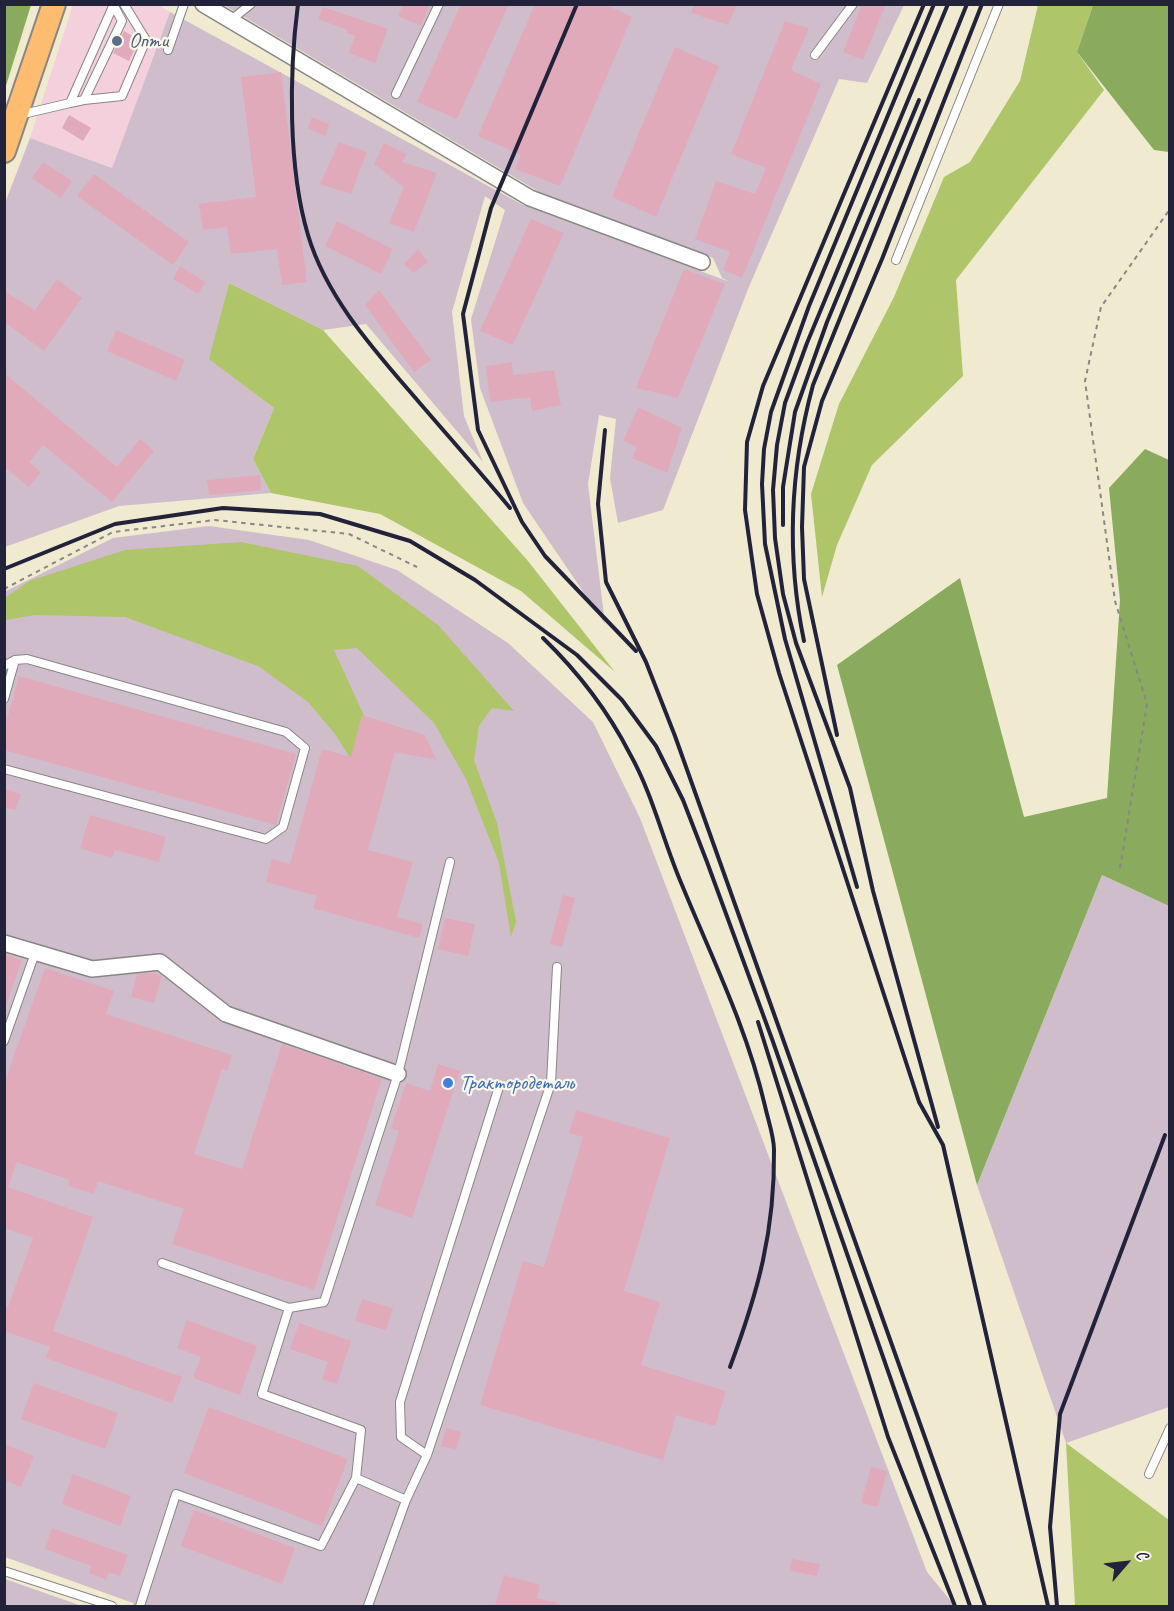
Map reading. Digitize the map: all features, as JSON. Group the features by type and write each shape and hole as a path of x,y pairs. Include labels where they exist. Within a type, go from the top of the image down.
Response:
{"main road":[{"path":"4,151 54,4"}],"street":[{"path":"203,4 530,198 702,262"},
{"path":"4,943 92,969 160,962 226,1014 398,1074"}],"lane":[{"path":"18,115 84,100 122,96 146,40 124,4"},
{"path":"168,50 184,4"},
{"path":"230,21 251,4"},
{"path":"396,94 439,4"},
{"path":"815,55 853,4"},
{"path":"896,260 999,4"},
{"path":"70,103 114,5"},
{"path":"84,100 122,21 114,5"},
{"path":"4,666 15,660 27,659 286,732 305,748 284,827 266,839 4,769"},
{"path":"4,699 15,660"},
{"path":"162,1263 289,1308 324,1302 398,1074 450,861"},
{"path":"4,1041 35,953"},
{"path":"368,1606 406,1500 427,1455 551,1083 557,967"},
{"path":"427,1455 401,1437 400,1402 498,1090"},
{"path":"140,1606 176,1494 321,1546 356,1478 361,1430 262,1394 289,1308"},
{"path":"1149,1474 1170,1428"},
{"path":"356,1478 406,1500"},
{"path":"4,1571 112,1606"}],"path":[{"path":"1120,868 1147,704 1115,602 1085,381 1101,307 1170,208"},
{"path":"4,589 113,532 215,520 349,534 417,567"}],"shaded area":[{"path":"73,5 158,5 170,12 112,168 30,138"},
{"path":"224,5 904,5 867,83 839,79 748,289 663,510 618,523 610,478 616,419 599,415 588,484 605,624 523,503 480,388 471,319 505,210 485,196 452,312 464,416 483,462 366,324 323,330 229,283 210,359 274,408 253,459 271,493 119,506 5,547 5,203 30,138 112,168 170,12 523,205 730,282 722,278 713,258 541,193"},
{"path":"209,526 309,540 397,570 508,643 593,722 640,818 927,1572 955,1606 133,1606 133,1603 5,1557 4,592 113,538"},
{"path":"1102,875 1169,906 1169,1407 1066,1443 977,1185"},
{"path":"5,1579 82,1606 5,1606"}],"green space":[{"path":"4,5 31,5 5,89"},
{"path":"1038,5 1093,5 1077,52 1104,90 956,280 963,376 872,465 837,545 822,597 811,494 839,404 894,297 944,177 970,162 1020,81"},
{"path":"1093,5 1169,5 1169,152 1154,150 1077,52"},
{"path":"229,283 323,330 528,561 615,672 521,591 380,514 271,493 253,459 274,408 209,359"},
{"path":"1145,449 1169,460 1169,906 1102,875 977,1185 837,665 960,578 1024,817 1107,798 1120,600 1109,488"},
{"path":"241,542 358,566 438,625 514,711 492,708 479,726 474,760 497,823 516,922 511,937 499,863 466,779 434,723 357,648 334,650 366,720 352,761 335,734 308,702 258,666 125,617 35,615 5,620 5,598 29,581 125,550"},
{"path":"1066,1443 1169,1520 1169,1606 1075,1606"}],"building":[{"path":"403,4 430,4 421,26 398,16"},
{"path":"461,4 509,4 457,119 417,102"},
{"path":"535,4 604,4 632,17 560,186 515,169 521,155 478,136"},
{"path":"694,4 737,4 728,25 691,13"},
{"path":"862,4 886,4 863,60 843,52"},
{"path":"323,7 388,29 375,63 349,53 355,36 346,33 347,30 318,19"},
{"path":"785,21 809,28 791,70 821,84 742,278 723,270 730,252 695,239 716,181 755,194 766,168 731,154"},
{"path":"124,31 139,40 129,61 113,53"},
{"path":"675,47 719,66 656,217 612,197"},
{"path":"281,72 307,282 282,285 277,249 231,254 227,227 203,230 199,204 256,197 241,77"},
{"path":"69,115 91,128 83,141 62,128"},
{"path":"312,117 329,124 325,136 308,128"},
{"path":"339,142 367,152 351,194 320,184"},
{"path":"384,143 407,154 402,162 437,173 414,232 389,223 404,187 374,164"},
{"path":"43,162 72,181 61,198 32,178"},
{"path":"94,174 189,242 173,265 77,196"},
{"path":"531,219 564,233 513,345 480,331"},
{"path":"337,221 393,249 381,274 325,246"},
{"path":"418,249 428,262 413,273 404,264"},
{"path":"180,266 205,282 198,294 173,279"},
{"path":"684,269 725,284 678,398 636,388"},
{"path":"57,279 82,298 44,351 4,322 4,291 35,310"},
{"path":"379,290 431,360 414,372 365,305"},
{"path":"116,330 185,360 176,381 107,351"},
{"path":"512,362 513,375 554,370 561,405 532,411 530,397 490,402 486,366"},
{"path":"4,373 117,467 140,439 154,451 112,502 43,445 29,462 41,472 29,487 4,467"},
{"path":"638,407 682,428 667,473 632,458 637,447 623,441"},
{"path":"260,475 261,490 209,495 207,480"},
{"path":"19,676 296,754 276,825 4,750 4,730"},
{"path":"362,715 425,735 437,760 395,752 368,850 413,862 397,917 423,924 419,938 313,908 317,896 266,882 272,859 290,864 322,749 351,757"},
{"path":"4,789 21,794 15,810 4,807"},
{"path":"90,815 166,837 159,862 115,850 112,858 80,848"},
{"path":"563,895 575,898 562,947 550,944"},
{"path":"445,918 475,924 468,956 438,949"},
{"path":"4,954 22,960 6,1005 4,1005"},
{"path":"45,968 114,991 106,1014 232,1055 227,1071 222,1069 194,1154 242,1169 282,1044 382,1079 314,1290 172,1244 184,1209 98,1181 94,1194 68,1186 70,1180 17,1162 8,1187 93,1217 53,1331 182,1377 172,1403 46,1358 50,1347 4,1331 4,1306 8,1307 33,1238 4,1228 4,1084"},
{"path":"151,973 162,976 154,1003 131,997 137,974"},
{"path":"438,1064 460,1071 412,1218 375,1205 399,1131 391,1128 406,1083 430,1091"},
{"path":"576,1110 670,1138 624,1291 660,1302 641,1365 726,1391 715,1426 676,1415 663,1460 480,1405 523,1261 544,1267 583,1137 569,1133"},
{"path":"362,1299 393,1308 386,1330 355,1321"},
{"path":"187,1320 257,1346 240,1395 193,1378 201,1357 177,1348"},
{"path":"299,1323 351,1341 337,1384 322,1379 328,1362 290,1349"},
{"path":"34,1383 118,1413 105,1449 21,1419"},
{"path":"209,1407 348,1459 322,1526 184,1473"},
{"path":"446,1428 461,1432 456,1450 441,1446"},
{"path":"4,1444 34,1456 21,1487 4,1480"},
{"path":"871,1467 887,1471 878,1507 861,1503"},
{"path":"73,1474 131,1496 120,1526 62,1504"},
{"path":"194,1510 295,1548 282,1584 181,1546"},
{"path":"52,1528 128,1555 120,1576 109,1572 106,1580 89,1573 91,1566 45,1549"},
{"path":"792,1559 820,1564 817,1576 790,1571"},
{"path":"504,1575 540,1585 537,1598 557,1603 556,1606 495,1606"}],"railway":[{"path":"298,4 292,90 294,151 301,209 316,258 327,281 354,324 510,508"},
{"path":"577,4 491,208 463,314 478,430 522,522 545,556 636,651"},
{"path":"924,4 763,386 747,442 745,510 757,594 779,673 919,1102 943,1145 1048,1606"},
{"path":"857,887 785,639 765,544 762,484 764,449 771,412 809,306 934,4"},
{"path":"938,1127 873,891 850,788 796,643 783,594 775,538 773,490 777,445 785,403 807,343 948,4"},
{"path":"804,641 795,577 793,513 799,449 813,385 967,4"},
{"path":"837,735 804,579 802,527 804,467 822,401 882,259 982,4"},
{"path":"783,525 783,487 795,412 827,322 919,100"},
{"path":"605,430 598,504 606,582 646,662 675,736 985,1606"},
{"path":"4,569 115,524 223,508 320,514 410,541 475,580 577,655 622,700 656,746 683,800 707,862 772,1039 970,1606"},
{"path":"543,638 580,678 602,707 638,770 675,868 739,1021 765,1106 774,1150 774,1180 768,1234 749,1313 730,1367"},
{"path":"758,1022 888,1437 955,1606"},
{"path":"1057,1606 1050,1527 1060,1414 1165,1135"}],"place":[{"name":"Опти","path":"117,41"},
{"name":"Трактородеталь","path":"448,1083"}]}
